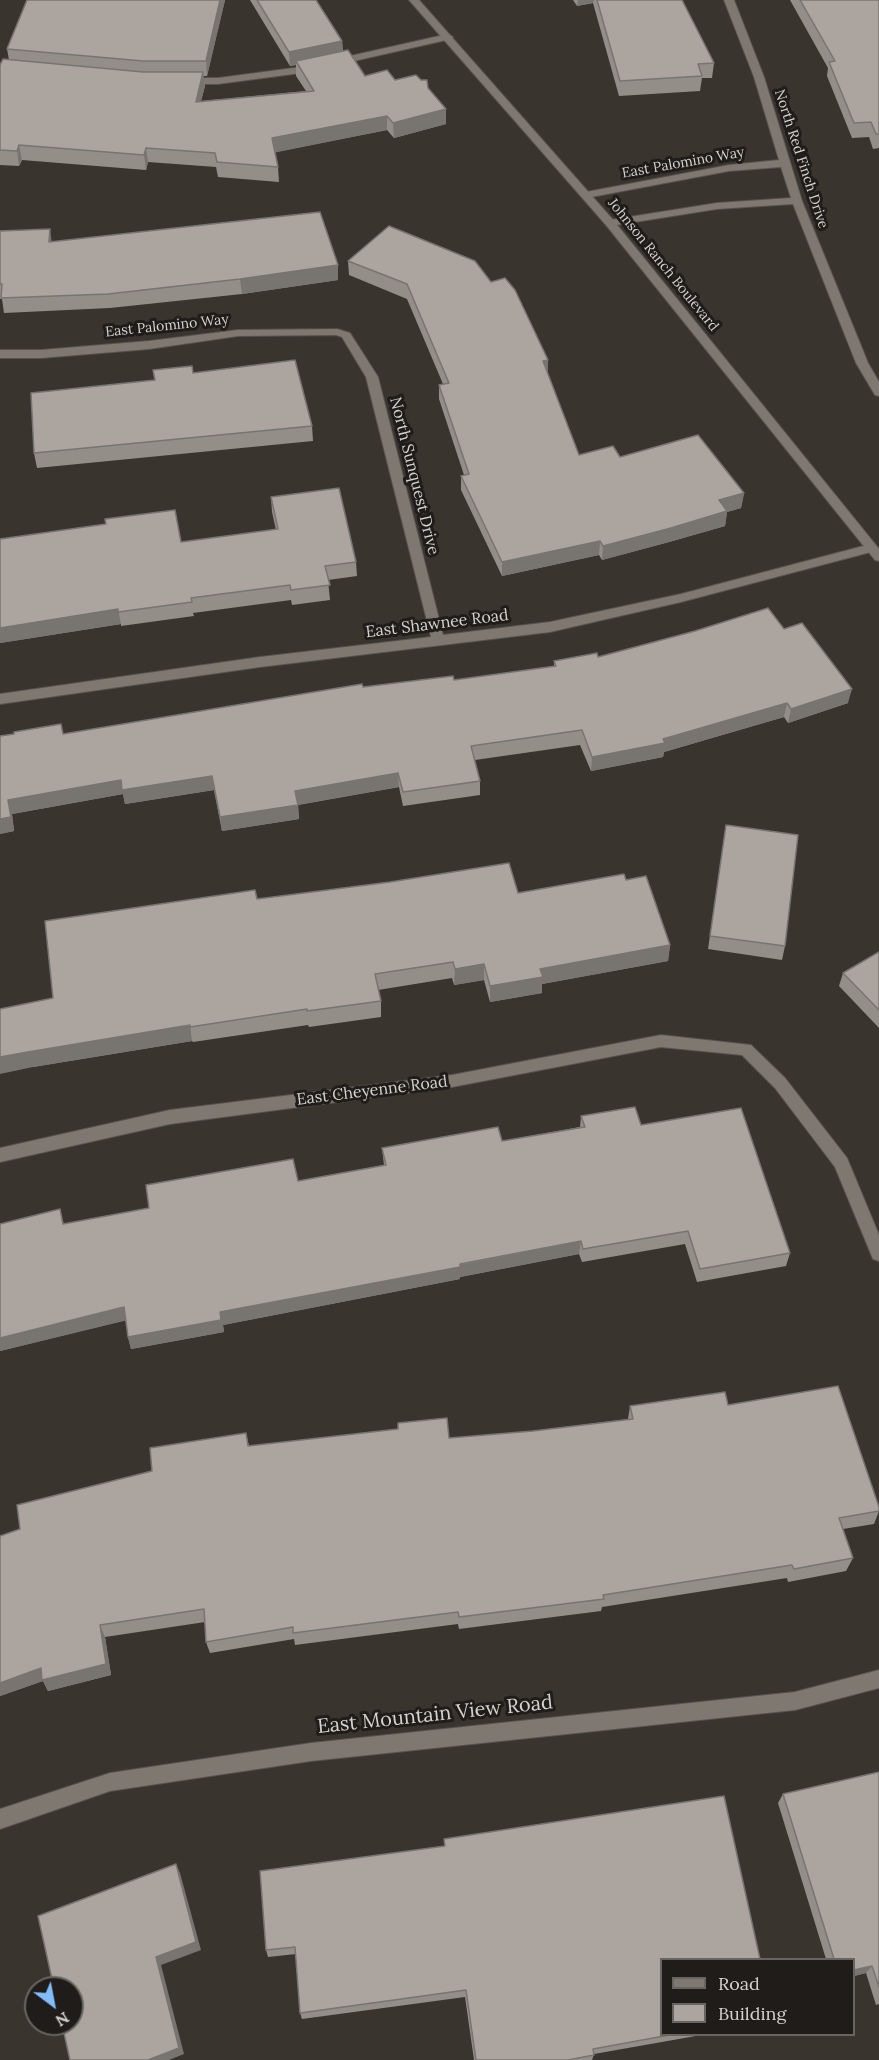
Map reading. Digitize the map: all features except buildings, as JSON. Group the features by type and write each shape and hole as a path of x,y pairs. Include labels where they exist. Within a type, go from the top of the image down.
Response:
{"street":[{"name":"Johnson Ranch Boulevard","path":"414,0 610,223 875,552"},
{"name":"North Red Finch Drive","path":"729,0 759,77 797,201 862,363 879,392"},
{"path":"177,81 218,81 301,70 448,37"},
{"name":"East Palomino Way","path":"586,195 729,168 786,163"},
{"path":"610,223 717,206 797,201"},
{"name":"East Palomino Way","path":"0,354 41,354 149,345 238,333 337,332"},
{"name":"North Sunquest Drive","path":"337,332 346,335 372,377 438,640"},
{"name":"East Shawnee Road","path":"0,699 550,627 875,552"},
{"name":"East Cheyenne Road","path":"0,1155 170,1117 452,1081 662,1041 746,1049 780,1083 842,1163 879,1254"},
{"name":"East Mountain View Road","path":"0,1819 110,1782 311,1752 795,1701 879,1679"}]}
